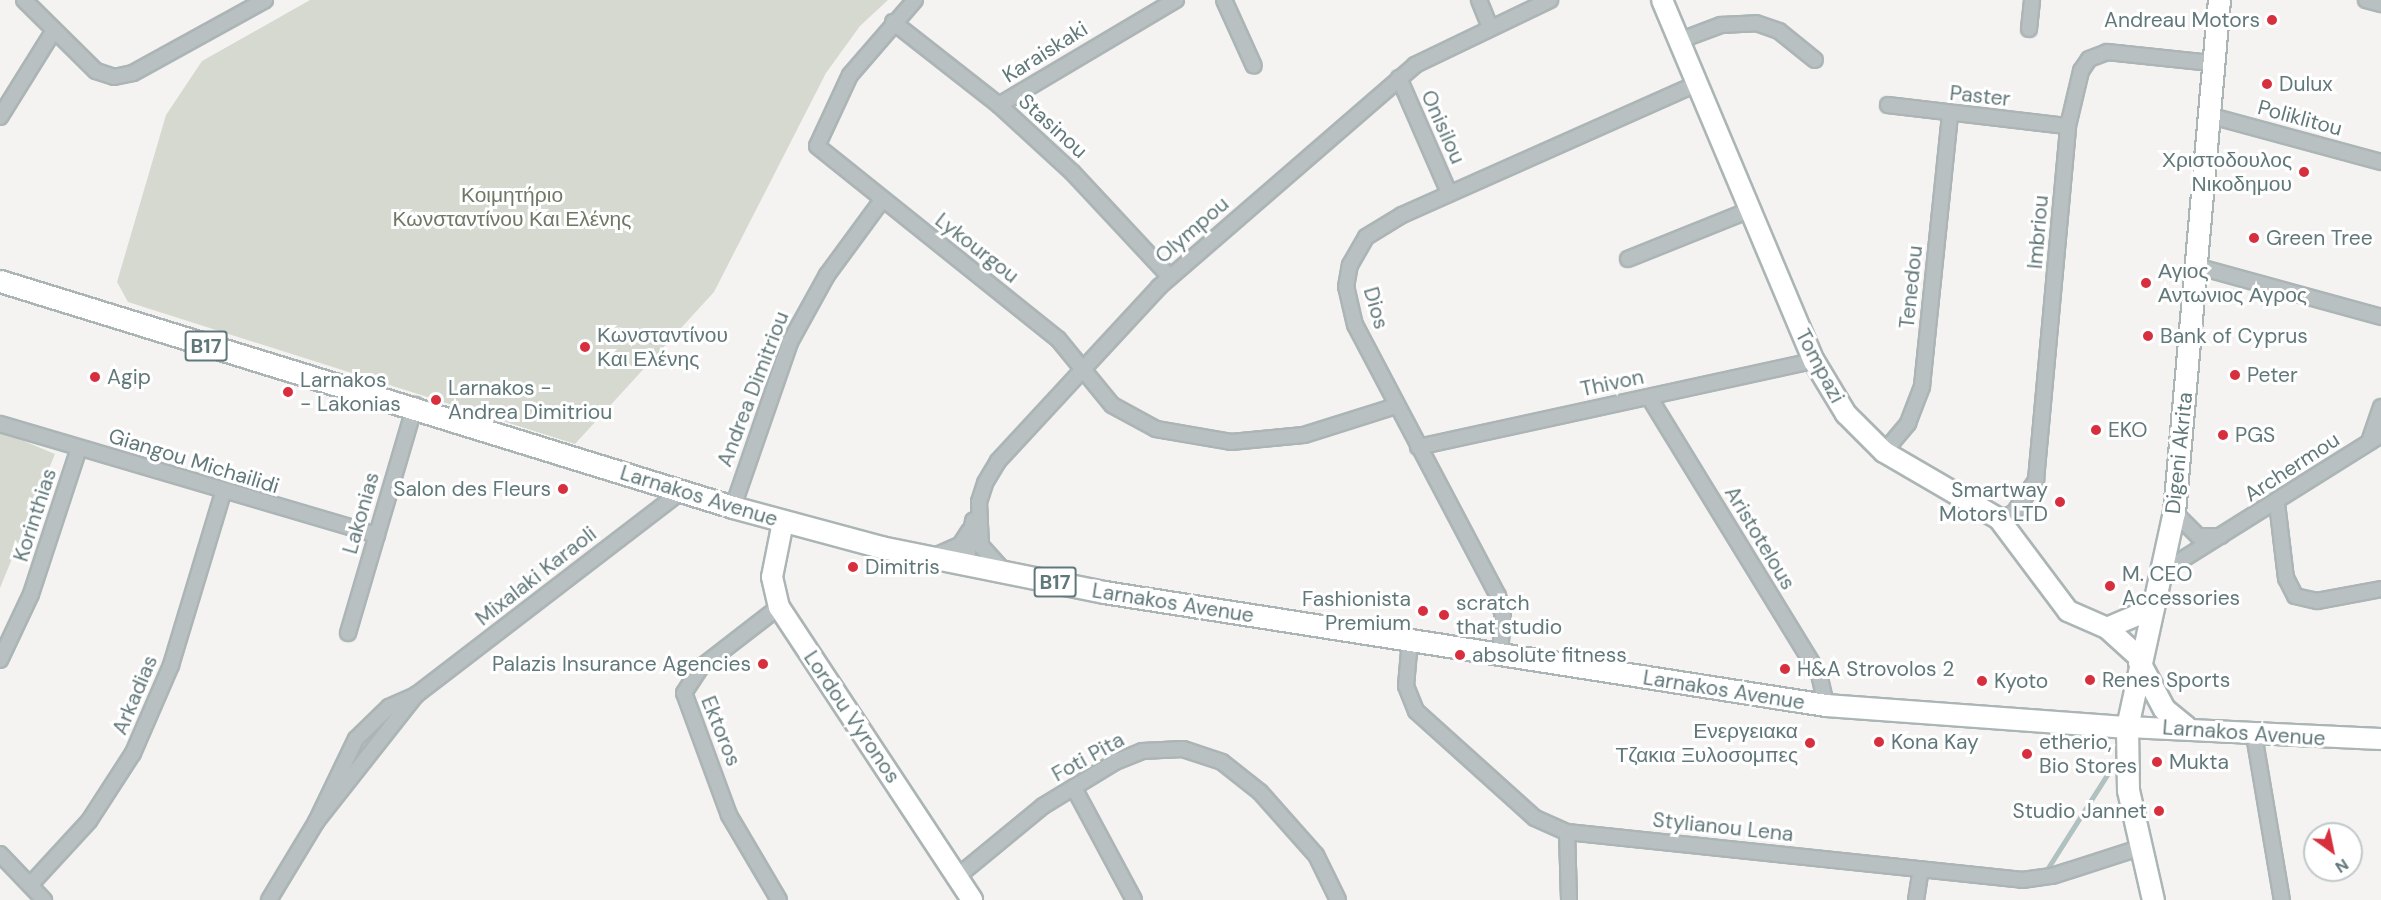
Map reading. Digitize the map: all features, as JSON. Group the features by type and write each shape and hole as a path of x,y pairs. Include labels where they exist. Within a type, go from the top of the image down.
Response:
{"main road":[{"name":"Digeni Akrita","path":"2153,900 2139,848 2128,790 2127,727 2140,660 2163,571 2174,512 2211,63 2219,0"},
{"name":"Larnakos Avenue","path":"0,281 320,381 415,405 783,522 930,557 1500,656 1826,705 2127,727"},
{"path":"2140,660 2164,710 2186,727"}],"street":[{"path":"24,0 53,32 96,71 124,77 265,0"},
{"name":"Lykourgou","path":"915,0 893,22 850,75 817,138 820,152 1058,339 1082,372 1131,418 1156,429 1231,442 1304,435 1396,406"},
{"name":"Karaiskaki","path":"999,105 1176,0"},
{"path":"1224,0 1254,66"},
{"path":"1479,0 1489,25"},
{"name":"Olympou","path":"1006,572 981,546 979,502 998,461 1170,277 1399,78 1489,25 1550,0"},
{"name":"Tompazi","path":"1662,0 1681,40 1814,361 1846,414 1884,452 1998,519 2068,610 2107,628 2140,660"},
{"path":"2029,29 2032,0"},
{"path":"2366,0 2381,4"},
{"name":"Stasinou","path":"893,22 999,105 1105,204 1170,277"},
{"path":"1681,40 1720,25 1756,23 1779,31 1815,60"},
{"path":"0,117 53,32"},
{"name":"Imbriou","path":"1998,519 2014,513 2036,480 2068,126 2077,82 2092,56 2118,52 2211,63"},
{"name":"Onisilou","path":"1399,78 1449,193"},
{"name":"Dios","path":"1500,656 1503,617 1498,596 1355,325 1346,287 1350,265 1366,237 1449,193 1698,83"},
{"name":"Paster","path":"1888,105 1950,115 2068,126"},
{"name":"Tenedou","path":"1884,452 1908,423 1922,386 1950,115"},
{"name":"Poliklitou","path":"2208,115 2381,162"},
{"name":"Andrea Dimitriou","path":"733,507 795,332 827,275 882,200"},
{"path":"1628,259 1750,210"},
{"path":"2196,266 2381,317"},
{"name":"Thivon","path":"1418,447 1814,361"},
{"name":"Aristotelous","path":"1649,397 1819,674 1826,705"},
{"name":"Lakonias","path":"348,633 415,405"},
{"path":"2375,439 2381,407"},
{"name":"Giangou Michailidi","path":"0,424 223,493 377,536"},
{"name":"Archermou","path":"2163,571 2226,535 2375,439"},
{"name":"Korinthias","path":"0,660 39,574 79,448"},
{"name":"Mixalaki Karaoli","path":"269,900 316,822 364,730 389,707 416,695 682,491"},
{"name":"Arkadias","path":"31,884 89,820 133,753 171,664 223,493"},
{"path":"966,564 979,502"},
{"path":"2277,502 2286,578 2295,596 2318,601 2381,589"},
{"path":"2174,512 2198,536 2226,535"},
{"name":"Lordou Vyronos","path":"783,522 772,577 779,607 972,900"},
{"path":"930,557 960,545 972,527"},
{"name":"Ektoros","path":"779,607 700,668 684,693 729,815 779,900"},
{"path":"2107,628 2154,608"},
{"name":"Stylianou Lena","path":"1410,640 1406,686 1416,711 1535,818 1567,831 1921,870 2034,880 2139,848"},
{"name":"Mixalaki Karaoli","path":"316,822 380,744 416,695"},
{"name":"Larnakos Avenue","path":"2127,727 2186,727 2254,735 2381,739"},
{"path":"364,730 380,744"},
{"path":"2254,735 2282,900"},
{"name":"Foti Pita","path":"958,876 1074,788 1142,751 1205,754 1238,772 1293,827 1316,855 1338,900"},
{"path":"1074,788 1134,900"},
{"path":"1567,831 1569,900"},
{"path":"0,854 44,900"},
{"path":"1916,900 1921,870"}],"green space":[{"name":"Κοιμητήριο Κωνσταντίνου Και Ελένης","path":"310,0 888,0 860,26 826,73 714,292 575,444 128,302 117,282 166,115 202,61"},
{"path":"0,431 55,454 0,588"}],"waterway":[{"path":"2048,868 2109,772"}],"place":[{"name":"Andreau Motors","path":"2272,20"},
{"name":"Dulux","path":"2267,84"},
{"name":"Χριστοδουλος Νικοδημου","path":"2304,172"},
{"name":"Green Tree","path":"2254,238"},
{"name":"Αγιος Αντωνιος Αγρος","path":"2146,283"},
{"name":"Bank of Cyprus","path":"2148,336"},
{"name":"Κωνσταντίνου Και Ελένης","path":"585,347"},
{"name":"Peter","path":"2235,375"},
{"name":"Agip","path":"95,377"},
{"name":"Larnakos - Lakonias","path":"288,392"},
{"name":"Larnakos - Andrea Dimitriou","path":"436,400"},
{"name":"EKO","path":"2096,430"},
{"name":"PGS","path":"2223,435"},
{"name":"Salon des Fleurs","path":"563,489"},
{"name":"Smartway Motors LTD","path":"2060,502"},
{"name":"Dimitris","path":"853,567"},
{"name":"M. CEO Accessories","path":"2110,586"},
{"name":"Fashionista Premium","path":"1423,611"},
{"name":"scratch that studio","path":"1444,615"},
{"name":"absolute fitness","path":"1460,655"},
{"name":"Palazis Insurance Agencies","path":"763,664"},
{"name":"H&A Strovolos 2","path":"1785,669"},
{"name":"Renes Sports","path":"2090,680"},
{"name":"Kyoto","path":"1982,681"},
{"name":"Kona Kay","path":"1879,742"},
{"name":"Ενεργειακα Τζακια Ξυλοσομπες","path":"1810,743"},
{"name":"etherio, Bio Stores","path":"2027,754"},
{"name":"Mukta","path":"2157,762"},
{"name":"Studio Jannet","path":"2159,811"}]}
